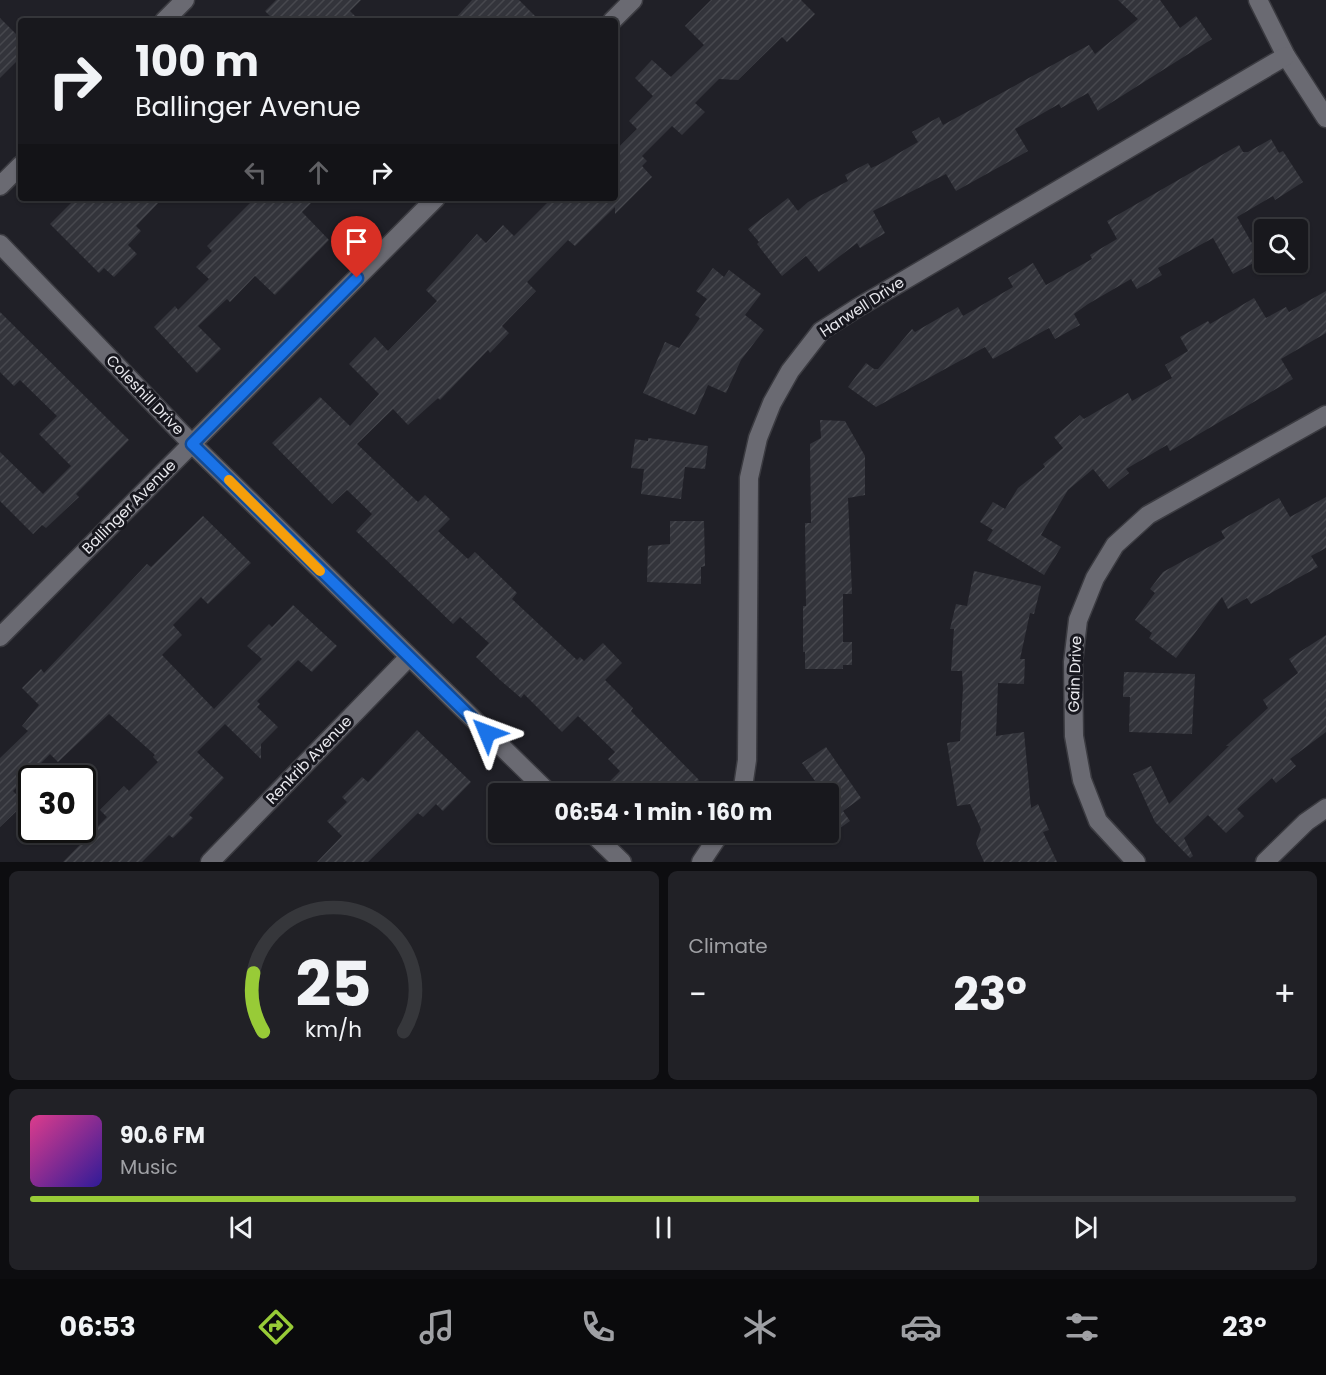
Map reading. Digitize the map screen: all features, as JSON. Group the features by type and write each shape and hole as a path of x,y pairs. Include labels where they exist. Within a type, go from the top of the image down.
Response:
{"street":[{"path":"167,18 185,0"},
{"path":"615,18 633,0"},
{"path":"1258,0 1286,56 1310,89 1326,118"},
{"name":"Harwell Drive","path":"744,783 747,759 749,478 758,438 772,403 790,371 821,331 857,308 1286,56"},
{"path":"0,186 18,168"},
{"name":"Ballinger Avenue","path":"0,636 433,201"},
{"name":"Coleshill Drive","path":"0,244 192,444 408,658 539,783"},
{"name":"Gain Drive","path":"1136,862 1098,822 1082,780 1074,736 1073,662 1078,620 1095,578 1115,545 1148,515 1326,415"},
{"name":"Renkrib Avenue","path":"210,862 408,658"},
{"path":"1265,862 1306,822 1326,808"},
{"path":"602,843 622,862"},
{"path":"701,862 714,843"}],"building":[{"path":"276,0 361,0 350,11 357,18 272,18 265,11"},
{"path":"472,0 519,0 537,18 456,18"},
{"path":"711,0 801,0 815,14 787,42 782,37 738,80 719,79 695,103 705,112 682,135 672,126 642,156 647,161 642,166 652,177 615,214 615,207 575,246 568,240 527,282 536,291 502,326 509,333 490,353 488,350 440,400 438,398 408,425 393,409 357,444 418,502 425,495 450,519 438,531 468,559 475,552 517,593 512,599 577,660 580,657 584,661 603,643 622,663 605,680 633,708 631,711 699,780 696,783 608,783 620,771 608,759 615,752 578,716 562,732 524,694 521,698 500,680 476,657 489,643 460,617 453,624 356,531 372,514 347,490 332,504 272,443 320,397 350,426 379,394 349,364 375,337 388,351 437,301 426,290 477,234 486,243 503,225 514,236 549,201 618,201 618,148 637,129 629,121 653,96 635,78 652,60 671,77 704,45 685,26"},
{"path":"1118,0 1160,0 1180,28 1196,16 1212,39 1098,111 1088,93 1061,108 1059,104 1015,129 1028,151 956,191 946,174 873,211 885,233 860,248 857,243 819,272 806,256 782,276 757,244 759,242 748,229 788,198 798,211 808,202 848,181 845,175 868,163 871,168 878,165 918,142 912,132 939,117 943,125 1089,45 1095,54 1138,19"},
{"path":"0,18 18,36 18,60 0,78"},
{"path":"1271,139 1279,153 1283,151 1303,182 1275,200 1273,196 1237,217 1254,247 1254,263 1233,274 1213,238 1158,268 1162,275 1137,289 1131,279 1088,304 1074,314 1080,325 1055,339 1049,328 993,359 985,347 876,407 848,387 866,363 878,369 912,329 915,332 958,307 963,316 1013,287 1008,278 1033,263 1046,285 1092,259 1090,255 1117,239 1107,221 1239,145 1243,152 1248,152"},
{"path":"73,201 160,201 136,226 141,231 128,245 137,254 114,277 104,268 99,273 50,224"},
{"path":"252,201 313,201 302,212 329,240 275,295 255,276 230,302 227,299 198,326 221,349 197,373 154,327 175,306 178,310 209,279 196,267 212,251 207,246"},
{"path":"713,268 724,277 729,270 761,294 745,315 764,330 741,360 726,393 708,385 695,415 643,393 665,342 679,348 700,318 695,315 707,299 696,291"},
{"path":"1326,291 1326,333 1281,359 1293,379 1170,451 1167,445 1126,469 1129,473 1109,489 1093,469 1068,490 1041,535 1061,547 1044,575 987,540 993,530 980,522 993,502 1005,509 1018,488 1045,467 1043,464 1063,448 1054,437 1080,415 1084,419 1128,393 1132,401 1172,378 1165,365 1188,351 1180,337 1208,321 1210,324 1254,298 1266,318 1286,307 1289,312"},
{"path":"0,312 129,440 76,494 79,497 46,528 42,525 33,534 0,501 0,452 43,494 71,466 39,434 57,416 20,380 14,386 0,372"},
{"path":"820,420 845,421 865,456 865,495 848,498 852,594 843,594 843,642 852,642 852,665 843,665 843,669 805,669 805,652 803,652 803,606 806,606 805,523 811,523 810,444 821,438"},
{"path":"648,438 708,446 705,469 685,467 681,499 641,494 644,469 631,468 635,439 648,441"},
{"path":"1326,497 1326,548 1311,556 1318,567 1251,604 1247,598 1228,609 1222,597 1176,658 1149,638 1152,633 1135,620 1155,593 1150,589 1163,572 1225,538 1221,531 1279,498 1290,517"},
{"path":"203,516 251,563 208,604 201,597 173,625 182,635 162,655 214,709 262,659 247,646 269,624 272,627 293,605 337,646 312,672 298,660 257,701 260,704 257,707 278,727 261,744 261,759 225,724 197,752 224,778 189,815 193,818 173,838 169,835 142,862 63,862 82,843 96,843 96,828 107,817 100,810 124,786 129,791 158,762 153,757 155,755 109,714 58,762 50,754 39,765 18,765 18,786 13,791 18,796 18,810 0,827 0,758 28,731 22,726 39,705 22,688 41,669 44,673 147,564 151,567"},
{"path":"670,521 704,521 705,566 701,567 701,584 647,582 648,546 670,544"},
{"path":"974,571 1041,586 1034,614 1030,613 1020,659 1025,659 1024,684 998,683 996,736 1024,732 1031,808 1038,804 1049,830 1043,832 1057,862 984,862 976,844 981,829 970,804 957,806 947,743 960,741 963,688 962,671 951,671 954,629 950,629 956,604 967,606"},
{"path":"1326,635 1326,732 1290,759 1296,766 1276,783 1272,778 1237,809 1244,816 1226,833 1208,815 1184,838 1193,856 1190,858 1155,822 1133,774 1151,766 1169,804 1229,746 1226,746 1268,708 1263,700 1298,673 1289,659"},
{"path":"1124,672 1195,674 1192,734 1129,732 1130,697 1123,697"},
{"path":"417,730 471,782 443,811 436,804 423,817 418,813 368,862 317,862 342,836 327,821 347,802 342,797 362,777 368,782"},
{"path":"826,747 861,798 843,811 850,821 839,829 839,783 812,783 815,781 802,763"}],"slow traffic":[{"path":"229,480 320,571"}],"route":[{"path":"357,278 192,444 487,733"}]}
